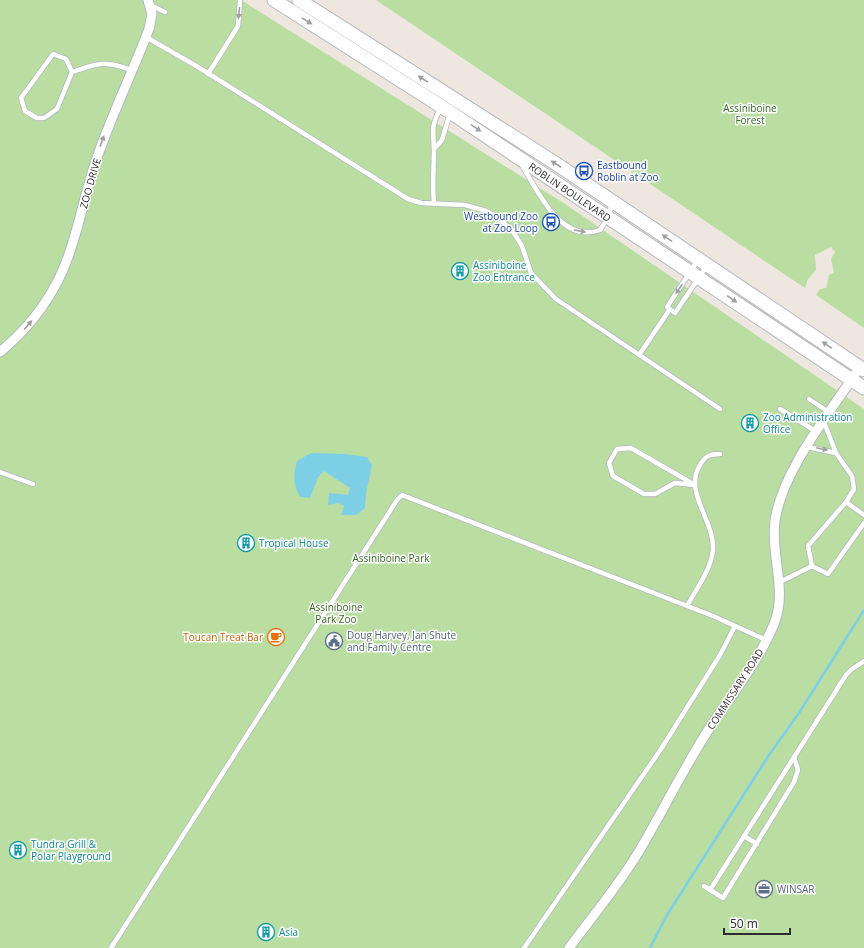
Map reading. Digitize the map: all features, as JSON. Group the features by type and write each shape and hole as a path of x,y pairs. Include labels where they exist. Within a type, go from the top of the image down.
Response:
{"main road":[{"name":"ROBLIN BOULEVARD","path":"274,0 450,103 612,201 862,368"},
{"name":"ROBLIN BOULEVARD","path":"299,0 450,103 517,157 695,274 864,388"}],"street":[{"name":"ZOO DRIVE","path":"0,352 12,342 38,312 60,275 74,239 97,157 146,37 152,14 149,3"},
{"name":"COMMISSARY ROAD","path":"569,948 634,859 707,733 758,657 776,617 780,582 774,535 776,513 792,474 807,447 852,380 862,368"}],"lane":[{"path":"208,74 238,26 240,0"},
{"path":"149,3 165,12"},
{"path":"146,37 403,196 417,202 475,207 506,223 522,246 531,273 553,296 720,409"},
{"path":"72,72 66,59 53,54 21,98 26,111 37,118 44,118 57,109 72,72 93,65 110,63 132,70"},
{"path":"434,203 432,177 434,149 432,134 436,117 450,103"},
{"path":"434,149 442,140 450,103"},
{"path":"517,157 552,211 568,228 583,233 600,230 608,218 612,201"},
{"path":"640,355 668,308 703,262"},
{"path":"668,308 675,313 695,274 703,262"},
{"path":"809,399 830,412"},
{"path":"780,409 817,432"},
{"path":"812,566 808,546 846,502 854,488 854,482 846,466 836,453 824,422"},
{"path":"807,447 836,453"},
{"path":"631,448 695,485 675,483 655,494 644,494 613,476 609,463 617,449 631,448"},
{"path":"687,606 706,572 713,550 711,534 695,485 697,470 706,457 710,454 720,454"},
{"path":"0,472 33,484"},
{"path":"111,948 397,500 402,495 687,606 766,640"},
{"path":"846,502 864,515"},
{"path":"812,566 828,574 864,523"},
{"path":"780,582 812,566"},
{"path":"524,948 661,749 720,655 734,626"},
{"path":"710,890 846,676 852,669 864,661"},
{"path":"704,886 723,898 798,775 794,757"},
{"path":"744,836 757,844"}],"green space":[{"name":"Assiniboine Park","path":"0,0 241,0 565,204 864,409 864,948 0,948"},
{"name":"Assiniboine Forest","path":"376,0 864,0 864,328 816,295 820,289 826,288 829,275 834,273 831,259 835,252 831,247 815,255 816,270 808,279 805,288"}],"water":[{"path":"311,453 346,454 367,457 372,465 366,494 365,508 356,515 341,515 344,506 338,503 328,505 329,493 348,495 350,488 324,471 318,477 310,498 300,497 295,484 294,475 297,461"}],"waterway":[{"path":"650,948 667,915 769,755 799,713 864,610"}],"place":[{"name":"Eastbound Roblin at Zoo","path":"584,171"},
{"name":"Westbound Zoo at Zoo Loop","path":"551,222"},
{"name":"Assiniboine Zoo Entrance","path":"460,271"},
{"name":"Zoo Administration Office","path":"750,423"},
{"name":"Tropical House","path":"246,543"},
{"name":"Toucan Treat Bar","path":"276,637"},
{"name":"Doug Harvey, Jan Shute and Family Centre","path":"334,641"},
{"name":"Tundra Grill & Polar Playground","path":"18,850"},
{"name":"WINSAR","path":"764,889"},
{"name":"Asia","path":"266,932"}],"park label":[{"name":"Assiniboine Park Zoo","path":"336,612"}]}
